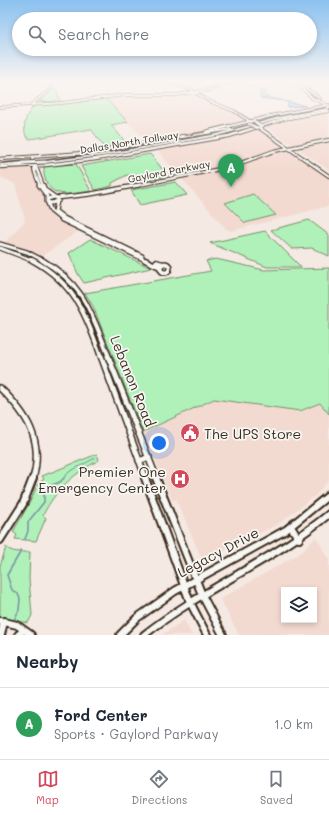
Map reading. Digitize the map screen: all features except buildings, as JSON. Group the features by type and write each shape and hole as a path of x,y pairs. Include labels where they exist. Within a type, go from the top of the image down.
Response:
{"highway":[{"name":"Dallas North Tollway","path":"45,161 103,153 232,129 280,116 309,111"},
{"name":"Dallas North Tollway","path":"0,165 102,155 217,135 258,127 283,117 312,111"},
{"path":"155,149 218,137 258,127"},
{"path":"145,143 232,129"}],"main road":[{"path":"233,111 253,121 258,127 329,172"},
{"path":"0,159 34,165 45,161 216,130 299,111"},
{"path":"258,127 289,118 317,113 321,111"},
{"path":"253,121 258,127 276,136 329,176"},
{"path":"264,131 276,136"},
{"name":"Gaylord Parkway","path":"214,171 291,148 329,141"},
{"path":"23,162 33,157 45,161 92,160 155,149"},
{"name":"Gaylord Parkway","path":"57,200 86,196 228,169 243,165 262,156"},
{"path":"33,157 42,191 48,196 47,201 50,212 62,220 161,266 64,218 55,212 57,200"},
{"path":"311,163 324,169"},
{"path":"228,169 233,166"},
{"path":"40,181 46,191 57,200"},
{"path":"47,201 51,198 57,200"},
{"path":"47,201 50,203 57,200"},
{"name":"Lebanon Road","path":"2,246 27,252 52,264 67,277 83,295 93,314 202,595 215,622 224,635"},
{"name":"Lebanon Road","path":"2,246 28,257 48,268 64,282 78,300 90,326 190,602 207,635"},
{"path":"0,388 16,403 30,424 36,440 37,454 34,476 28,494 0,540"},
{"path":"139,461 149,457"},
{"name":"Legacy Drive","path":"120,635 149,608 196,578 290,527 329,495"},
{"path":"144,635 166,616 299,539 329,514"},
{"path":"290,527 299,539"},
{"path":"1,635 2,621 21,632 31,635"}],"shaded area":[{"path":"118,111 230,111 247,122 220,129 147,142"},
{"path":"329,112 329,170 266,127 286,120"},
{"path":"257,129 261,130 329,177 329,206 231,231 226,229 156,149 222,138"},
{"path":"32,167 44,197 47,210 56,219 79,231 42,256 5,242 25,221 15,184 0,177 0,168"},
{"path":"214,399 300,411 320,403 329,414 329,480 316,495 280,523 228,549 202,560 176,499 173,501 170,495 143,432"},
{"path":"316,537 329,559 329,635 239,635 220,599 302,552"},
{"path":"184,620 192,635 162,635 165,633"}],"green space":[{"path":"30,111 117,111 128,122 111,125 127,144 105,148 91,129 30,139 26,137 24,128"},
{"path":"150,154 168,176 143,181 141,177 127,175 112,183 112,186 95,190 81,166"},
{"path":"76,164 91,191 65,194 54,191 49,187 44,175 45,166"},
{"path":"176,182 187,195 140,205 131,190"},
{"path":"253,194 276,215 245,223 225,203"},
{"path":"309,220 329,235 329,256 312,248 292,249 271,230"},
{"path":"265,231 301,267 267,267 210,243"},
{"path":"90,239 151,268 84,283 78,274 69,253"},
{"path":"216,259 264,270 329,268 329,414 320,403 300,411 214,399 143,432 93,306 85,293 211,271 206,261"},
{"path":"97,454 99,460 73,477 54,497 43,515 46,518 36,541 15,539 17,535 13,532 30,502 37,485 44,479 42,476"},
{"path":"6,547 14,551 30,552 29,579 32,615 28,623 0,617 0,566"}],"waterway":[{"path":"63,479 69,472 95,458"},
{"path":"25,539 28,531 28,522 44,502 44,493 47,487 60,482 63,479"},
{"path":"14,620 19,610 20,599 18,594 12,590 7,575 21,551"}],"place":[{"name":"Ford Center","path":"231,187"},
{"name":"The UPS Store","path":"190,433"},
{"name":"Premier One Emergency Center","path":"180,479"}]}
